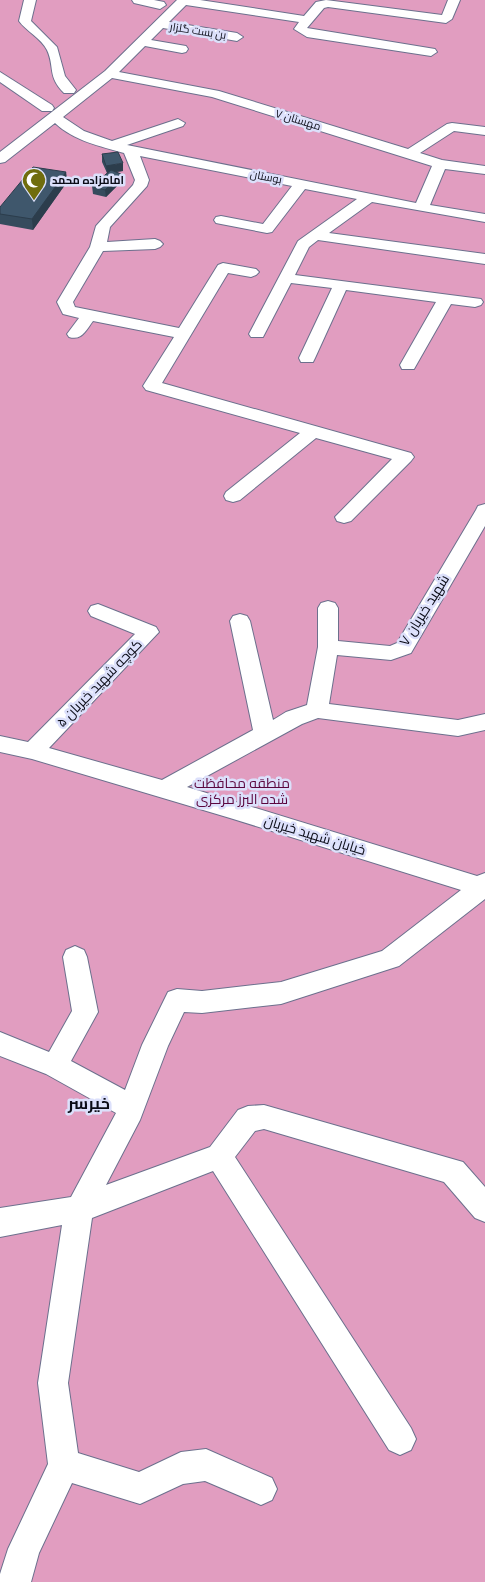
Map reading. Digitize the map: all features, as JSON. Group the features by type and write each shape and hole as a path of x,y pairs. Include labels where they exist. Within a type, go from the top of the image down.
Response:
{"street":[{"path":"30,0 25,22 31,30 52,48 60,82 69,90"},
{"path":"138,0 163,2"},
{"path":"1,143 110,74 184,0 308,20"},
{"path":"431,52 307,33 300,29 320,5 328,3 446,19 454,0"},
{"path":"146,19 163,2"},
{"name":"بن بست گلزار","path":"160,24 236,37"},
{"path":"142,42 182,49"},
{"name":"مهستان ۷","path":"110,74 214,94 440,164 485,170"},
{"name":"بوستان","path":"0,76 51,112 65,126 84,137 114,146 421,208 485,218"},
{"path":"0,159 51,112 69,90 81,80"},
{"path":"114,146 178,122"},
{"path":"410,154 452,127 485,131"},
{"path":"130,150 142,180 140,186 103,226 98,247 65,302 69,311 184,334"},
{"path":"421,208 440,164"},
{"path":"221,220 267,229 301,184"},
{"path":"256,334 303,244 370,198"},
{"path":"314,235 485,259"},
{"path":"98,247 155,244"},
{"path":"251,272 223,268 152,386 405,456 344,517"},
{"path":"286,278 475,302"},
{"path":"307,358 341,285"},
{"path":"408,365 446,298"},
{"path":"75,334 89,315"},
{"path":"233,496 313,431"},
{"name":"شهید خیریان ۷","path":"328,647 391,653 404,648 485,510"},
{"path":"318,710 328,647 328,608"},
{"name":"کوچه شهید خیریان ۵","path":"32,751 149,632 98,611"},
{"path":"240,621 265,734"},
{"path":"163,790 294,718 318,710 458,728 485,722"},
{"name":"خیابان شهید خیریان","path":"0,744 32,751 240,812 484,886"},
{"path":"14,1582 24,1549 64,1465 53,1383 79,1209 132,1108 155,1045 177,1000 202,1002 281,993 390,959 484,886"},
{"path":"55,1066 85,1012 75,957"},
{"path":"0,1044 55,1066 132,1108"},
{"path":"0,1224 2,1221 79,1209 219,1156 248,1119 264,1116 453,1171 485,1208"},
{"path":"219,1156 400,1439"},
{"path":"64,1465 140,1488 181,1468 206,1465 261,1490"}],"green space":[{"name":"منطقه محافظت شده البرز مرکزی","path":"0,0 485,0 485,1582 0,1582"}],"building":[{"path":"118,152 123,163 106,166 102,154"},
{"name":"امامزاده محمد","path":"33,167 66,172 32,219 0,214 0,207"},
{"path":"111,170 121,174 105,190 92,186"}],"place":[{"name":"امامزاده محمد","path":"34,201"}],"district":[{"name":"خیرسر","path":"89,1103"}]}
